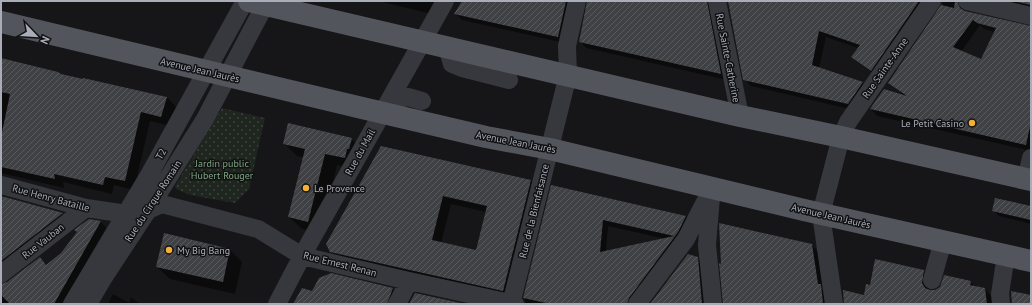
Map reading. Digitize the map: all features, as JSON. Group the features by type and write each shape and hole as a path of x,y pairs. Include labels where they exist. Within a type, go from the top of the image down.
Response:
{"main road":[{"path":"257,2 740,116 842,136 1029,180"},
{"name":"Avenue Jean Jaurès","path":"1,22 217,74 386,107 486,137 550,149 821,214 1031,261"}],"street":[{"name":"Rue du Mail","path":"277,304 302,256 445,1"},
{"name":"Rue de la Bienfaisance","path":"513,304 568,75 567,46 577,1"},
{"name":"Rue Sainte-Catherine","path":"717,1 740,116"},
{"name":"Rue Sainte-Anne","path":"821,214 842,136 848,122 932,1"},
{"path":"967,1 1031,16"},
{"path":"217,74 257,2"},
{"path":"446,47 452,64 509,80"},
{"name":"Rue du Cirque Romain","path":"88,304 205,120 217,74"},
{"name":"T2","path":"72,304 127,214 217,74"},
{"path":"386,107 408,97 422,101"},
{"path":"1029,180 1031,158"},
{"name":"Rue Henry Bataille","path":"1,185 86,208 127,214 148,210"},
{"path":"637,304 686,239 712,188"},
{"path":"712,188 707,245 713,304"},
{"name":"Rue Ernest Renan","path":"148,210 162,204 258,229 302,256 513,304"},
{"name":"Rue Vauban","path":"1,274 86,208"},
{"path":"821,214 834,304"},
{"path":"686,239 707,245"},
{"path":"932,280 944,241"},
{"path":"1001,304 1000,294 1006,255"},
{"path":"397,304 409,281"}],"green space":[{"name":"Jardin public Hubert Rouger","path":"222,108 265,118 249,189 235,203 190,195 176,189 175,186"}],"building":[{"path":"462,1 566,1 558,37 454,14"},
{"path":"587,1 707,1 721,74 579,42"},
{"path":"728,1 919,1 871,71 851,57 860,45 819,31 812,65 863,82 848,104 743,80"},
{"path":"955,1 957,1 960,8 965,11 1031,26 1031,122 1026,145 870,109 884,89 907,96 888,83 941,5 954,8","holes":["973,20 977,23 996,28 981,59 953,47"]},
{"path":"1013,1 1031,1 1031,5"},
{"path":"1,58 61,74 167,97 161,117 141,112 125,181 105,177 103,185 54,174 55,179 1,167 1,137 10,94 1,92"},
{"name":"Le Provence","path":"288,123 352,138 345,158 325,154 308,222 288,217 305,149 283,144"},
{"path":"381,146 531,180 503,291 330,252 326,244","holes":["443,196 487,206 476,250 432,240"]},
{"path":"551,185 686,216 678,232 629,298 627,304 551,304 523,298","holes":["603,220 674,236 600,252"]},
{"path":"1,196 63,213 1,261"},
{"path":"995,198 1031,206 1031,220 992,211"},
{"path":"89,219 101,221 54,304 10,304 1,295 1,284 7,282 40,257 46,265 61,253 77,232 74,230"},
{"path":"719,223 812,244 818,284 821,284 823,304 723,304 719,263 721,264"},
{"path":"164,233 230,249 223,282 156,267"},
{"path":"688,254 698,257 702,304 650,304"},
{"path":"875,259 924,270 922,283 925,288 930,290 935,290 940,287 944,275 971,281 970,285 985,288 987,304 844,304 843,290 864,295 866,284 870,285"},
{"path":"331,273 393,288 387,304 293,304 302,288 312,291 319,278"},
{"path":"1011,291 1031,295 1031,304 1012,304"},
{"path":"415,293 465,304 409,304"}],"place":[{"name":"Le Petit Casino","path":"972,123"},
{"name":"Le Provence","path":"306,188"},
{"name":"My Big Bang","path":"169,250"}]}
